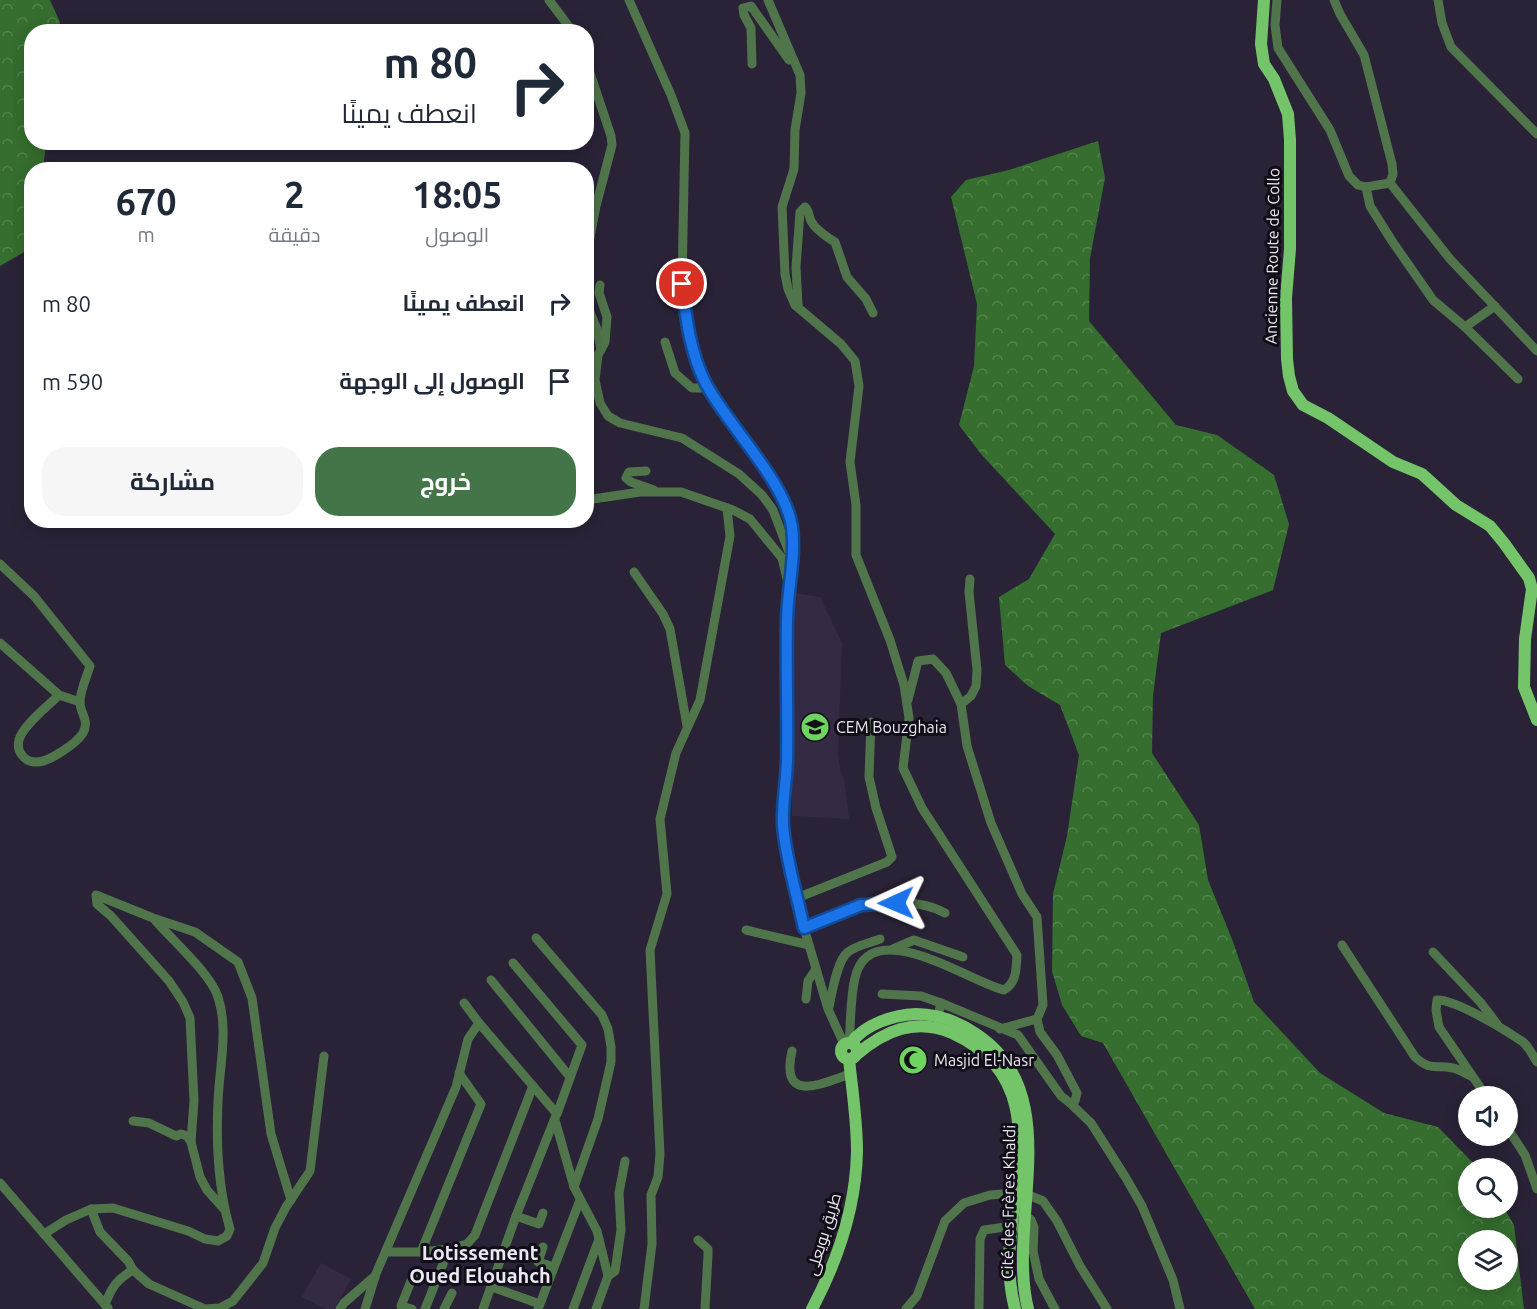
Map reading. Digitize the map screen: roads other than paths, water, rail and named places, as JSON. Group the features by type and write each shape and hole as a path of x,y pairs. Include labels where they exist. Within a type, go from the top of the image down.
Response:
{"main road":[{"name":"Ancienne Route de Collo","path":"1264,0 1261,44 1264,64 1274,79 1288,114 1290,140 1290,249 1286,298 1288,376 1293,391 1303,405 1328,418 1393,462 1422,474 1456,505 1490,526 1504,543 1529,578 1532,589 1525,639 1524,687 1537,720"},
{"name":"Cité des Frères Khaldi","path":"850,1049 864,1030 883,1021 908,1015 938,1016 966,1027 983,1038 997,1050 1020,1090 1028,1128 1029,1165 1021,1194"},
{"name":"Cité des Frères Khaldi","path":"850,1049 889,1032 903,1028 925,1027 949,1032 974,1044 989,1056 1003,1074 1016,1111 1020,1146 1021,1194 1010,1274 1015,1309"},
{"name":"طريق بويعلى","path":"812,1309 833,1265 854,1191 857,1134 850,1074 850,1049"},
{"name":"Cité des Frères Khaldi","path":"1018,1228 1022,1276 1028,1309"}],"street":[{"path":"549,0 567,24"},
{"path":"629,0 671,95 685,133 685,230 682,284 688,333 696,359 708,388 721,410 768,473 788,510 792,527 787,619 787,764 783,827 804,928 828,1009 850,1049"},
{"path":"768,0 800,75 801,93 795,130 794,169 782,207 785,274 788,289 798,307 841,344 855,361 859,386 850,462 856,505 856,555 890,640 907,702 909,718 903,768 922,808 1017,955 1016,974 1011,986 1004,990 990,987 960,970 912,953 893,949"},
{"path":"1277,0 1275,25 1280,54 1330,130 1349,176 1358,185 1366,187 1390,183"},
{"path":"1334,0 1364,55 1392,164 1393,174 1390,183"},
{"path":"1438,0 1442,23 1451,47 1537,134"},
{"path":"752,64 751,28 743,8 746,6 751,6 800,75"},
{"path":"594,84 612,136 612,145 594,216"},
{"path":"1390,183 1450,259 1537,351"},
{"path":"1366,187 1370,206 1433,300 1465,327 1518,379"},
{"path":"798,307 796,267 800,212 805,207 810,213 811,221 827,238 835,242 847,277 866,299 873,313"},
{"path":"600,285 599,292 607,317 605,342 598,355 595,380 600,403 608,416 620,423 682,438 739,474 762,495 773,510 792,560"},
{"path":"1465,327 1495,306"},
{"path":"594,322 601,350"},
{"path":"665,342 675,373 692,388 708,388"},
{"path":"646,471 629,472 626,478 631,482 662,492"},
{"path":"594,499 639,492 681,492 727,508 750,519 782,558 789,590"},
{"path":"644,1309 652,1244 651,1194 658,1177 660,1154 650,950 667,894 660,819 676,753 699,700 730,536 727,508"},
{"path":"0,564 33,596 90,666 80,702 86,723 82,734 54,756 42,761 23,758 19,751 19,740 24,730 59,695"},
{"path":"634,572 663,614 670,630 687,726"},
{"path":"962,704 971,696 976,686 978,670 969,592 970,579"},
{"path":"0,643 59,695 80,702"},
{"path":"907,702 918,661 933,659 946,673 962,704 967,746 991,823 1022,894 1037,917 1043,1005 1037,1019 1040,1032 1057,1055 1077,1093 1075,1101 1070,1103"},
{"path":"797,898 887,862 892,857 869,777 871,722"},
{"path":"224,1209 207,1190 200,1177 191,1142 194,1092 190,1018 183,1002 169,981 111,916 97,904 96,896 195,932 238,963 252,998 272,1134 291,1200"},
{"path":"804,928 868,904 922,904 945,913"},
{"path":"44,1234 66,1220 92,1209 113,1208 188,1231 205,1239 218,1241 227,1236 230,1229 224,1209 220,1180 218,1104 223,1030 218,998 210,981 153,918"},
{"path":"746,930 809,945"},
{"path":"537,938 602,1015 608,1029 611,1047 598,1119 574,1187"},
{"path":"828,1009 845,955 853,949 880,939"},
{"path":"850,1049 855,979 857,971 868,958 880,951 893,949 914,940 963,957"},
{"path":"1342,945 1415,1057 1425,1065 1436,1068 1454,1068 1474,1078"},
{"path":"1433,952 1481,1003 1500,1029"},
{"path":"483,1309 582,1045 513,963"},
{"path":"806,999 808,981 816,969"},
{"path":"821,984 836,979"},
{"path":"491,980 570,1077"},
{"path":"882,994 921,996 1017,1035 1026,1044 1061,1096 1091,1123 1126,1178 1142,1206 1173,1280 1180,1309"},
{"path":"1479,1086 1440,1027 1436,1010 1437,1000 1444,1000 1465,1008 1500,1029 1524,1044 1537,1062"},
{"path":"465,1003 556,1117 574,1187 599,1239 608,1276 596,1309"},
{"path":"938,1016 941,1003"},
{"path":"1000,1029 1037,1019"},
{"path":"365,1309 375,1276 456,1086 468,1039 479,1023"},
{"path":"792,1051 789,1071 792,1079 798,1085 807,1087 850,1074"},
{"path":"92,1209 100,1233 128,1261 133,1270 149,1284 205,1309 220,1308 233,1301 263,1263 275,1228 310,1171 324,1056"},
{"path":"421,1252 481,1104 459,1073"},
{"path":"386,1252 449,1249 467,1244 476,1235 532,1086"},
{"path":"133,1120 149,1123 176,1136 181,1134 187,1136 191,1142"},
{"path":"1518,1144 1525,1155 1537,1189"},
{"path":"608,1276 615,1271 621,1230 619,1193 625,1161"},
{"path":"0,1183 107,1307"},
{"path":"906,1309 917,1296 945,1221 964,1203 990,1195 1021,1194 1043,1201 1057,1221 1080,1266 1107,1309"},
{"path":"492,1287 539,1306 580,1200"},
{"path":"1019,1212 1031,1220 1034,1227 1033,1251 1039,1279 1055,1309"},
{"path":"516,1216 539,1224 543,1213"},
{"path":"979,1309 980,1239 984,1230 1018,1228"},
{"path":"573,1309 599,1239"},
{"path":"698,1240 708,1249 705,1309"},
{"path":"543,1247 538,1262 554,1267"},
{"path":"425,1309 449,1249"},
{"path":"107,1307 111,1287 123,1275 133,1270"},
{"path":"340,1309 375,1276"},
{"path":"412,1309 401,1306 413,1276"},
{"path":"444,1309 452,1293"}],"place":[{"name":"CEM Bouzghaia","path":"815,727"},
{"name":"Masjid El-Nasr","path":"913,1060"}],"district":[{"name":"Lotissement Oued Elouahch","path":"480,1264"}]}
